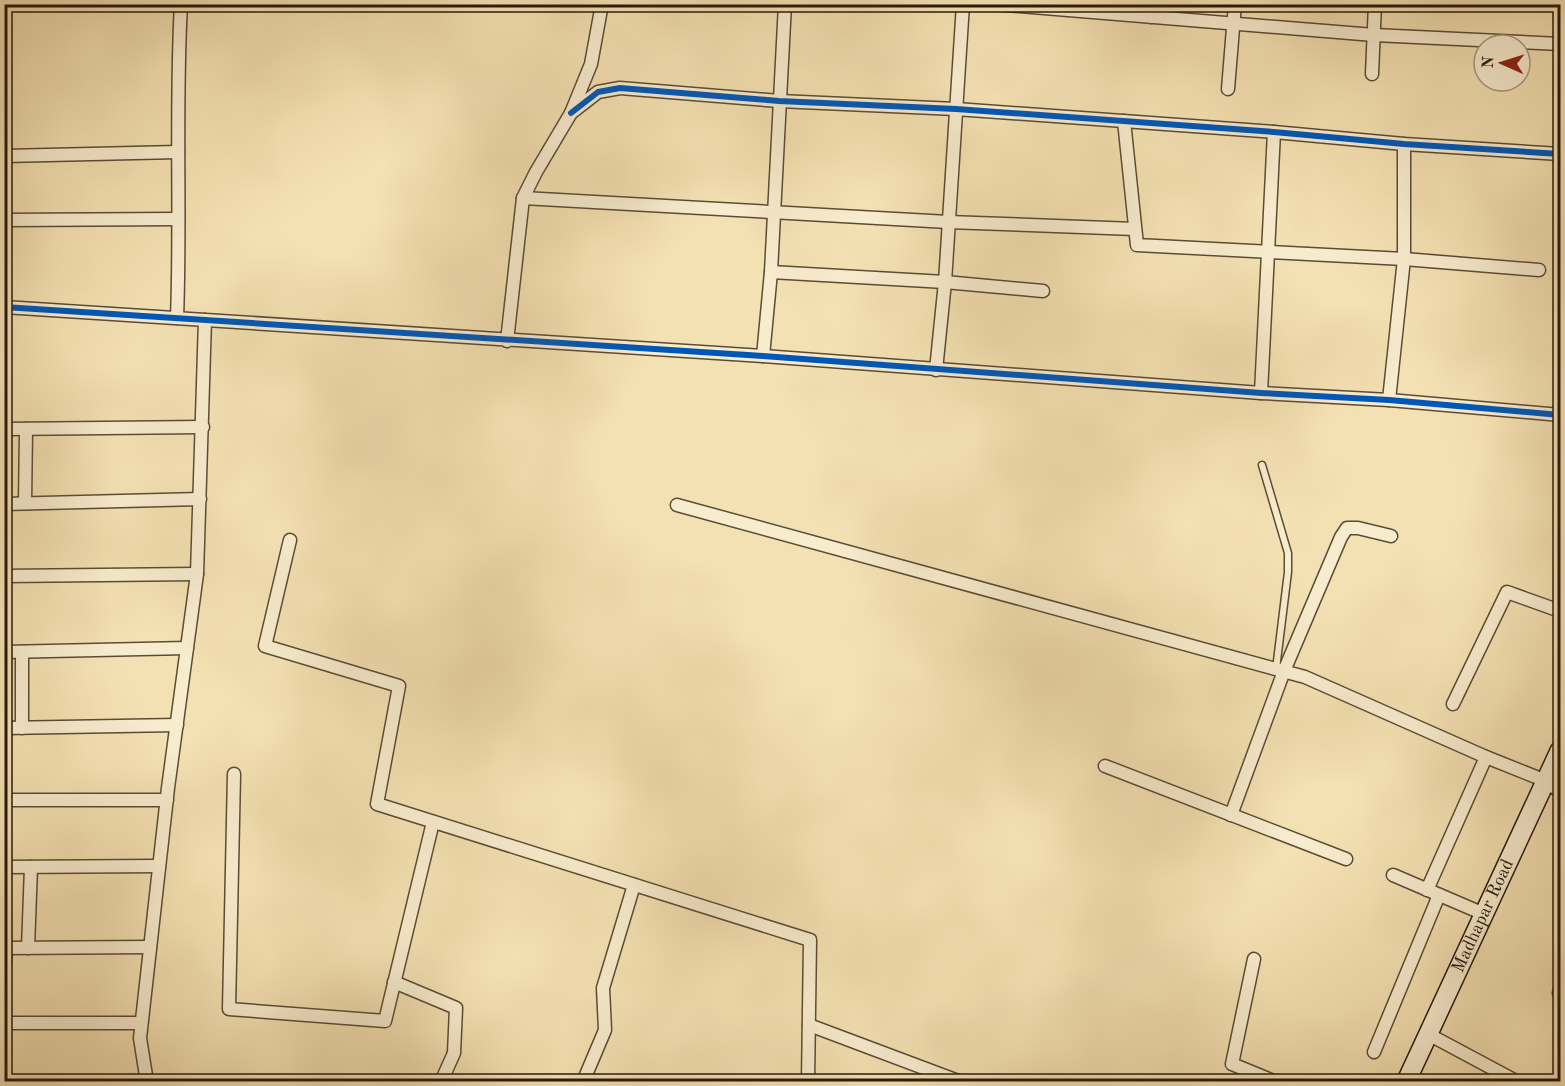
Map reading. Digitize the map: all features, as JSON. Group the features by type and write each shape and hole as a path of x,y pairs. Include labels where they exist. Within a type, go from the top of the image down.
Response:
{"main road":[{"name":"Madhapar Road","path":"1406,1082 1484,914 1553,784 1560,750"}],"street":[{"path":"177,318 179,275 177,70 181,4"},
{"path":"507,340 523,198 571,113 591,64 602,4"},
{"path":"763,356 771,272 785,4"},
{"path":"936,370 945,282 963,4"},
{"path":"994,4 1151,11 1233,23 1374,35 1560,44"},
{"path":"1228,89 1235,4"},
{"path":"1372,74 1376,4"},
{"path":"571,113 598,92 620,88 779,101 956,110 1274,132 1404,144 1560,154"},
{"path":"1124,122 1137,245 1404,259 1539,270"},
{"path":"1261,393 1274,132"},
{"path":"1389,400 1404,259 1404,144"},
{"path":"4,156 178,152"},
{"path":"523,198 948,222 1135,229"},
{"path":"4,220 177,219"},
{"path":"771,272 945,282 1043,291"},
{"path":"4,307 763,356 1261,393 1389,400 1560,415"},
{"path":"147,1082 140,1038 141,1023 197,574 205,320"},
{"path":"4,429 203,427"},
{"path":"25,503 26,429"},
{"path":"4,504 200,499"},
{"path":"677,505 1305,677 1553,784"},
{"path":"1231,815 1280,670 1347,528 1358,528 1391,536"},
{"path":"290,540 265,646 399,686 377,804 810,940 808,1082"},
{"path":"4,576 197,574"},
{"path":"1453,704 1507,592 1560,611"},
{"path":"4,652 187,648"},
{"path":"22,652 22,728"},
{"path":"4,728 177,725"},
{"path":"1427,890 1486,757"},
{"path":"1105,766 1346,860"},
{"path":"234,774 229,1009 385,1022 434,822"},
{"path":"4,800 167,800"},
{"path":"4,867 159,866"},
{"path":"28,948 31,867"},
{"path":"1393,875 1484,914"},
{"path":"583,1082 605,1030 603,988 634,885"},
{"path":"1374,1052 1439,895"},
{"path":"4,974 5,948 150,947"},
{"path":"1254,959 1232,1065 1276,1082"},
{"path":"394,982 456,1008 454,1053 441,1082"},
{"path":"4,1023 141,1023"},
{"path":"809,1025 961,1082"},
{"path":"1428,1034 1514,1080"}],"lane":[{"path":"1262,465 1287,553 1288,572 1280,670"}],"cycle path":[{"path":"571,113 598,92 620,88 779,101 956,109 1560,154"},
{"path":"4,307 763,356 1261,393 1389,400 1560,415"}]}
